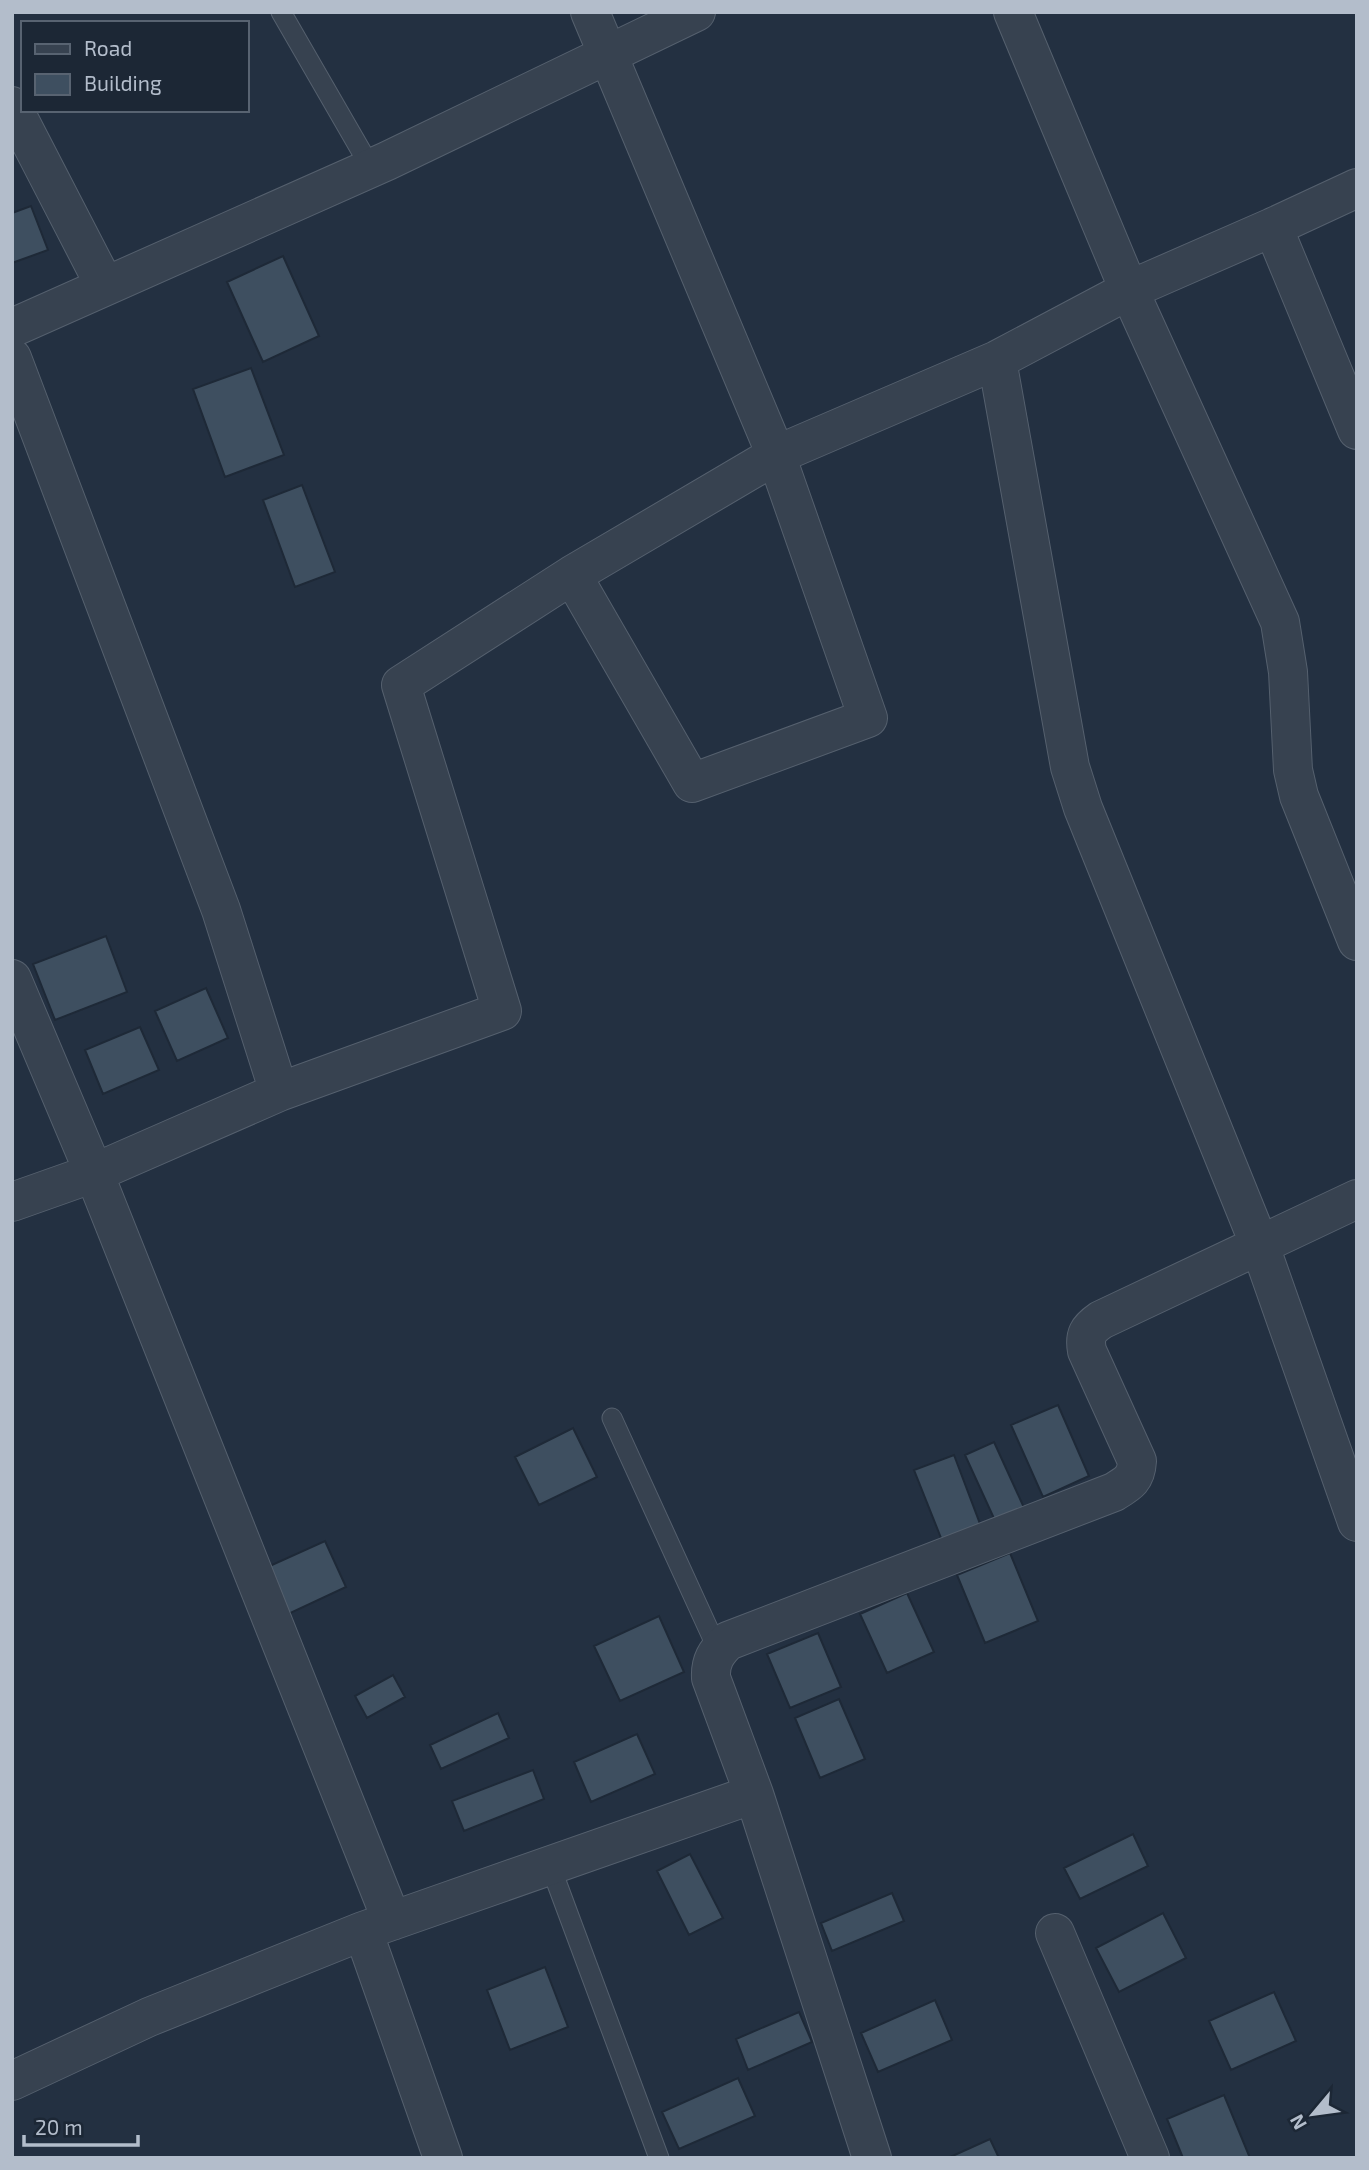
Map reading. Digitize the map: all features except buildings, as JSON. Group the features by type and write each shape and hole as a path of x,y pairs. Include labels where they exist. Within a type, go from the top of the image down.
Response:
{"street":[{"path":"572,575 692,783 868,718 776,455 590,12"},
{"path":"12,328 371,168 696,12"},
{"path":"1013,12 1129,290 1280,622 1288,672 1293,770 1299,796 1357,941"},
{"path":"12,106 105,286"},
{"path":"12,1202 94,1173 279,1092 502,1011 401,685 572,575 776,455 997,360 1129,290 1357,188"},
{"path":"1273,227 1357,430"},
{"path":"12,358 221,909 279,1092"},
{"path":"997,360 1070,767 1083,808 1259,1245 1357,1522"},
{"path":"12,979 94,1173 377,1926 443,2158"},
{"path":"872,2158 754,1794 711,1678 711,1665 718,1650 728,1641 1114,1492 1127,1484 1136,1473 1137,1461 1087,1351 1085,1340 1089,1328 1357,1199"},
{"path":"12,2081 149,2017 377,1926 754,1794"},
{"path":"1055,1933 1150,2158"}],"lane":[{"path":"281,12 371,168"},
{"path":"612,1418 718,1650"},
{"path":"550,1865 659,2158"}]}
